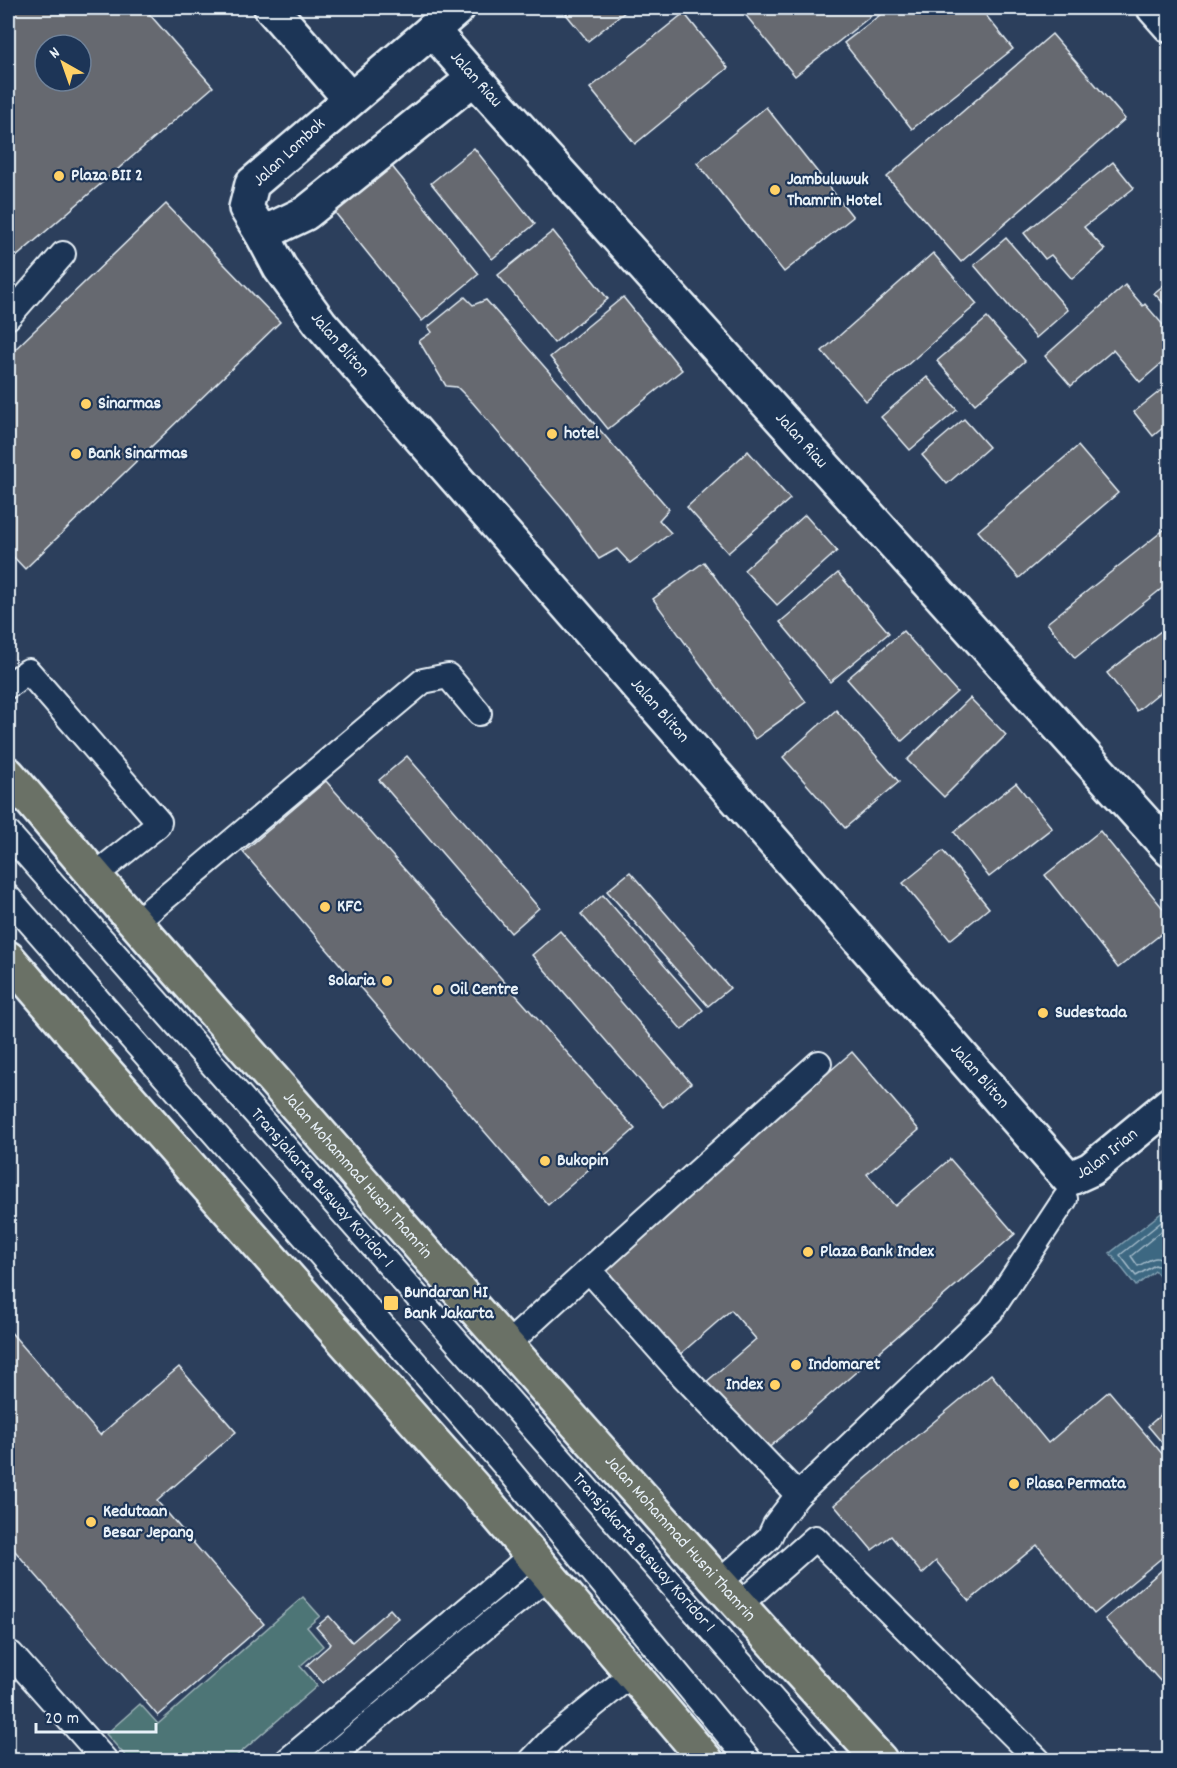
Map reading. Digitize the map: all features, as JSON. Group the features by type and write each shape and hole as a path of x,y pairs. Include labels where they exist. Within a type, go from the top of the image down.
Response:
{"main road":[{"name":"Jalan Mohammad Husni Thamrin","path":"8,774 135,923 507,1345 880,1761"},
{"path":"8,958 540,1565 706,1761"}],"street":[{"path":"271,8 350,99"},
{"name":"Jalan Lombok","path":"262,234 246,208 252,184 458,8"},
{"path":"1154,8 1170,26"},
{"name":"Jalan Riau","path":"432,30 1170,850"},
{"path":"262,234 306,213 474,78"},
{"name":"Jalan Bliton","path":"262,234 280,268 320,322 1067,1189"},
{"name":"Jalan Irian","path":"1067,1189 1170,1104"}],"lane":[{"path":"8,317 63,254"},
{"path":"8,686 28,671 159,822 94,876"},
{"path":"135,923 423,681 448,676 479,713"},
{"name":"Transjakarta Busway Koridor 1","path":"8,832 826,1761"},
{"path":"8,897 507,1468 748,1761"},
{"path":"507,1345 819,1063"},
{"path":"729,1595 769,1538 775,1525 798,1495 991,1311 1067,1189"},
{"path":"589,1270 683,1376 798,1495"},
{"path":"729,1595 815,1538 1038,1761"},
{"path":"288,1761 540,1565"},
{"path":"327,1761 490,1623 540,1565"},
{"path":"8,1658 11,1654 105,1761"},
{"path":"532,1761 552,1739 632,1674"}],"green space":[{"path":"303,1597 320,1616 307,1627 323,1646 300,1666 317,1686 232,1760 129,1760 106,1734 140,1704 158,1724"}],"water":[{"path":"1169,1207 1169,1288 1155,1271 1136,1286 1110,1253"}],"building":[{"name":"Plaza BII 2","path":"8,8 144,8 213,87 8,264"},
{"path":"561,8 630,8 588,41"},
{"path":"740,8 881,8 795,76"},
{"path":"889,8 980,8 1013,49 912,129 844,43"},
{"path":"684,13 728,68 635,144 590,88"},
{"path":"1052,34 1125,119 961,262 887,177"},
{"name":"Jambuluwuk Thamrin Hotel","path":"766,107 853,217 784,272 697,163"},
{"path":"474,148 535,224 492,259 431,183"},
{"path":"386,159 479,274 422,321 329,205"},
{"path":"1113,162 1134,188 1084,227 1105,250 1072,279 1051,255 1045,259 1024,233"},
{"name":"Bank Sinarmas","path":"166,204 280,322 25,569 8,551 8,356"},
{"path":"553,231 608,299 554,343 498,275"},
{"path":"1006,238 1068,310 1036,338 974,265"},
{"path":"933,253 977,304 866,401 822,351"},
{"path":"1170,280 1170,310 1154,293"},
{"path":"1125,285 1170,333 1170,356 1140,382 1113,350 1071,386 1045,356"},
{"name":"hotel","path":"465,297 473,305 486,300 669,509 659,520 671,533 630,563 617,549 599,559 567,514 473,403 457,387 446,386 419,341 432,332 428,327"},
{"path":"623,297 682,370 608,429 550,357"},
{"path":"987,318 1025,361 975,404 937,361"},
{"path":"927,377 957,410 910,450 881,417"},
{"path":"1170,383 1170,422 1153,436 1134,412"},
{"path":"964,419 989,447 947,484 922,455"},
{"path":"1078,446 1118,493 1019,578 978,531"},
{"path":"748,451 790,499 728,553 687,507"},
{"path":"805,515 837,551 777,605 744,570"},
{"path":"1170,525 1170,582 1075,658 1047,623"},
{"path":"704,562 806,702 755,739 653,599"},
{"path":"838,573 889,633 830,682 780,622"},
{"path":"1170,624 1170,684 1137,711 1107,673"},
{"path":"903,631 957,692 902,741 847,679"},
{"path":"970,698 1006,735 944,797 907,760"},
{"path":"836,710 899,782 845,828 783,757"},
{"path":"407,756 539,908 511,933 379,780"},
{"name":"Oil Centre","path":"326,781 635,1129 548,1205 243,852"},
{"path":"1016,783 1052,828 989,877 954,832"},
{"path":"1100,831 1170,917 1170,927 1118,968 1045,875"},
{"path":"943,851 989,908 950,940 903,883"},
{"path":"630,872 730,988 708,1006 607,891"},
{"path":"603,895 703,1010 682,1030 581,914"},
{"path":"560,931 691,1083 663,1107 532,955"},
{"name":"Plaza Bank Index","path":"852,1052 919,1130 867,1174 895,1206 950,1159 1015,1234 764,1452 705,1383 756,1339 731,1310 677,1357 601,1269"},
{"name":"Kedutaan Besar Jepang","path":"8,1329 100,1435 179,1367 236,1432 157,1501 264,1624 158,1716 8,1543"},
{"name":"Plasa Permata","path":"991,1374 1048,1443 1109,1391 1170,1463 1170,1551 1094,1614 1037,1545 969,1601 936,1561 922,1574 891,1536 872,1550 834,1505"},
{"path":"1170,1407 1170,1452 1148,1426"},
{"path":"1170,1563 1170,1692 1105,1619"},
{"path":"390,1609 398,1618 323,1683 307,1665 331,1644 316,1627 329,1616 352,1642"}],"place":[{"name":"Plaza BII 2","path":"59,176"},
{"name":"Jambuluwuk Thamrin Hotel","path":"775,190"},
{"name":"Sinarmas","path":"86,404"},
{"name":"hotel","path":"552,434"},
{"name":"Bank Sinarmas","path":"76,454"},
{"name":"KFC","path":"325,907"},
{"name":"Solaria","path":"387,981"},
{"name":"Oil Centre","path":"438,990"},
{"name":"Sudestada","path":"1043,1013"},
{"name":"Bukopin","path":"545,1161"},
{"name":"Plaza Bank Index","path":"808,1252"},
{"name":"Bundaran HI Bank Jakarta","path":"391,1303"},
{"name":"Indomaret","path":"796,1365"},
{"name":"Index","path":"775,1385"},
{"name":"Plasa Permata","path":"1014,1484"},
{"name":"Kedutaan Besar Jepang","path":"91,1522"}]}
